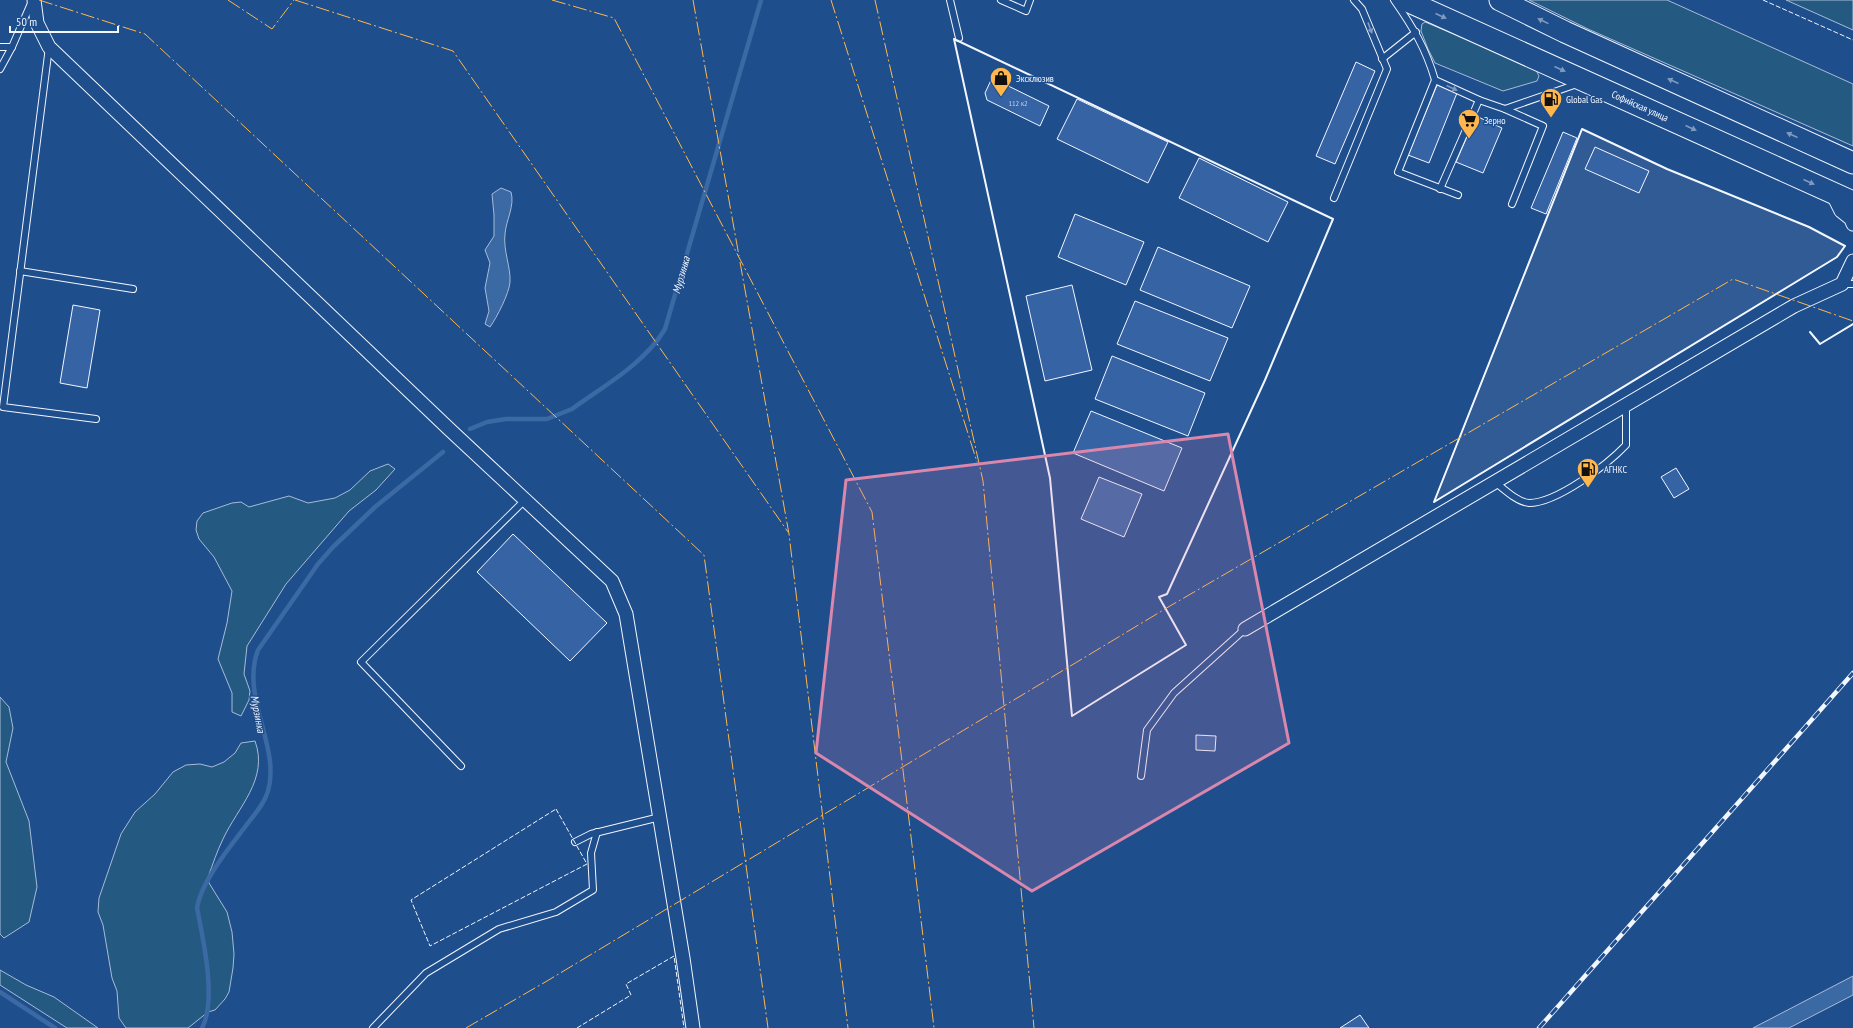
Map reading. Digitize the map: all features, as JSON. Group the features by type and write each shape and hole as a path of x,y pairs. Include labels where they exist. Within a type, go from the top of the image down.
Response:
{"main road":[{"name":"Софийская улица","path":"1405,0 1853,202"},
{"path":"1500,0 1565,32 1853,162"}],"street":[{"path":"33,0 37,23 49,46 525,500 612,581 626,614 684,958 693,1028"},
{"path":"1832,193 1841,210 1851,219 1853,224"},
{"path":"1245,629 1794,306 1847,284 1853,261"}],"lane":[{"path":"0,69 12,47 33,0"},
{"path":"950,0 959,38"},
{"path":"1001,0 1026,11 1030,0"},
{"path":"1334,198 1387,69 1362,9 1354,0"},
{"path":"1394,0 1416,32 1428,56 1436,80 1398,172 1458,195"},
{"path":"1382,59 1416,32"},
{"path":"49,46 3,407 96,419"},
{"path":"0,47 12,47"},
{"path":"1436,80 1479,100 1506,109 1543,126 1512,204"},
{"path":"1506,109 1586,81"},
{"path":"1440,188 1479,100"},
{"path":"20,271 133,289"},
{"path":"1495,482 1514,496 1529,503 1553,497 1582,482 1614,459 1626,445 1626,405"},
{"path":"461,766 361,662 525,500"},
{"path":"1141,776 1147,730 1160,711 1174,693 1245,629"},
{"path":"575,842 597,832 660,817"},
{"path":"373,1028 426,973 499,929 556,912 593,890 591,853 597,832"}],"highlighted area":[{"path":"1228,434 1289,743 1032,891 816,753 846,480"}],"shaded area":[{"path":"1529,0 1667,0 1853,84 1853,146 1588,29"},
{"path":"1786,0 1853,0 1853,30"},
{"path":"1425,22 1535,68 1539,76 1537,81 1503,91 1435,63 1421,31 1422,24"},
{"path":"1582,129 1667,169 1809,227 1845,246 1837,257 1434,502"},
{"path":"501,188 511,192 512,197 505,240 510,282 502,305 490,327 485,324 489,311 485,288 490,263 485,250 494,236 492,194"},
{"path":"388,464 395,469 376,490 349,511 286,584 247,646 244,674 250,691 249,700 241,716 232,712 232,693 218,659 227,623 232,591 214,557 199,539 196,530 197,521 203,513 232,503 241,502 249,507 289,496 308,503 335,498 350,490 370,471"},
{"path":"0,697 9,707 13,728 6,762 29,821 37,887 29,922 4,938 0,934"},
{"path":"255,741 258,755 258,768 255,780 250,792 223,839 208,877 209,883 227,912 232,932 234,954 229,992 215,1010 208,1012 188,1028 126,1028 119,1018 117,991 112,978 103,925 98,912 99,898 121,834 135,812 155,794 173,772 186,765 200,764 212,767 224,762 235,753 241,743"},
{"path":"0,970 26,985 54,997 98,1028 67,1028 0,985"},
{"path":"1853,976 1853,995 1789,1028 1753,1028"}],"building":[{"path":"1356,62 1375,71 1335,164 1316,156"},
{"path":"992,78 1049,106 1040,126 987,100 985,93"},
{"path":"1437,85 1457,93 1429,163 1408,155"},
{"path":"1077,99 1168,142 1148,183 1057,139"},
{"path":"1476,116 1502,128 1483,173 1456,162"},
{"path":"1563,132 1577,138 1546,214 1531,208"},
{"path":"1595,147 1649,171 1639,193 1585,169"},
{"path":"1199,158 1288,202 1268,242 1179,198"},
{"path":"1075,214 1144,242 1126,285 1058,257"},
{"path":"1158,247 1250,286 1232,328 1140,290"},
{"path":"1072,285 1092,370 1045,381 1026,296"},
{"path":"1135,301 1228,338 1210,381 1117,344"},
{"path":"73,305 100,310 87,388 60,383"},
{"path":"1112,356 1205,393 1188,436 1095,399"},
{"path":"1091,411 1182,448 1164,491 1073,453"},
{"path":"1676,468 1689,489 1674,498 1661,477"},
{"path":"1099,477 1142,494 1124,537 1081,519"},
{"path":"513,534 607,623 570,661 477,572"},
{"path":"1196,735 1216,736 1215,751 1196,750"},
{"path":"1360,1015 1369,1028 1340,1028"}],"waterway":[{"name":"Мурзинка","path":"470,429 487,422 506,419 547,419 572,409 635,363 656,342 665,329 761,0"},
{"name":"Мурзинка","path":"202,1028 206,1016 209,986 205,952 197,908 204,887 216,866 264,801 268,791 271,774 266,739 254,686 254,668 258,650 318,564 333,547 375,507 443,452"},
{"path":"0,992 55,1028"}],"railway":[{"path":"1539,1028 1853,673"}],"fence":[{"path":"1763,0 1853,40"},
{"path":"556,809 587,864 430,946 411,900 556,809"},
{"path":"577,1028 631,995 626,984 674,956 684,1028"}],"wall":[{"path":"954,39 1333,219 1265,380 1167,594 1159,597 1186,645 1072,716 1050,478 954,39"},
{"path":"1582,129 1667,169 1809,227 1845,246 1837,257 1434,502 1582,129"},
{"path":"1810,332 1820,344 1853,324"}],"power":[{"path":"39,0 145,34 704,555 768,1028"},
{"path":"228,0 272,29 294,0"},
{"path":"295,0 453,51 788,532"},
{"path":"552,0 614,18 872,512 934,1028"},
{"path":"693,0 739,256"},
{"path":"831,0 977,462"},
{"path":"875,0 983,481 1034,1028"},
{"path":"740,262 789,534 848,1028"},
{"path":"466,1028 547,981 1170,606 1733,279 1853,321"}],"place":[{"name":"Эксклюзив","path":"1001,98"},
{"name":"Global Gas","path":"1551,118"},
{"name":"Зерно","path":"1469,140"},
{"name":"АГНКС","path":"1588,488"}]}
